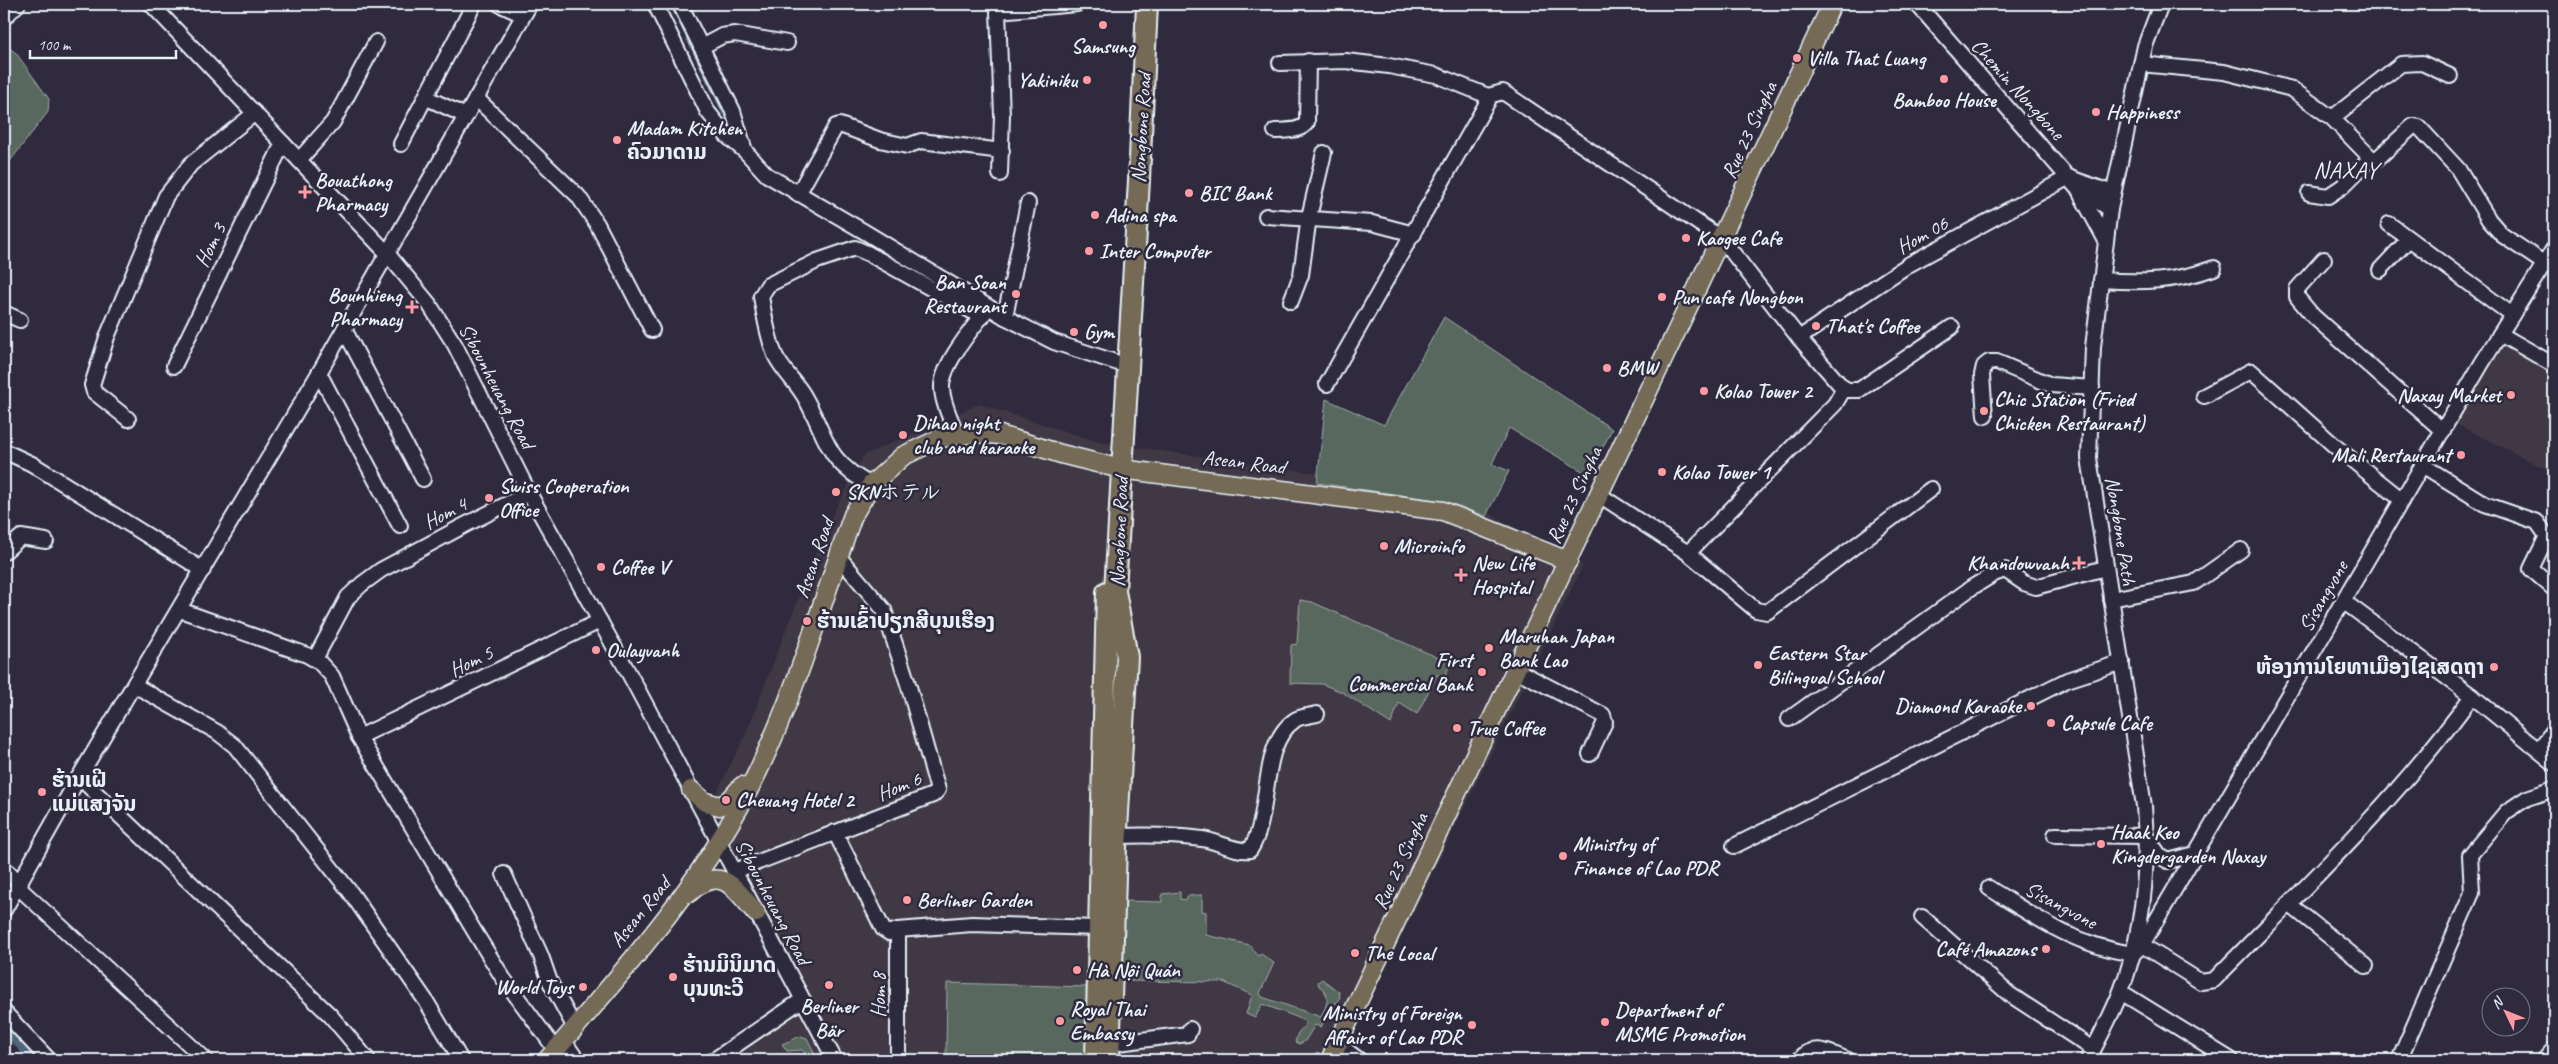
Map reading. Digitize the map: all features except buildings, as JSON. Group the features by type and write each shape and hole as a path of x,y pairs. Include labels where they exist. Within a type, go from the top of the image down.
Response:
{"highway":[{"name":"Nongbone Road","path":"1109,1052 1117,836 1127,657 1115,591 1118,364 1131,174 1138,4"},
{"name":"Nongbone Road","path":"1096,1060 1098,928 1116,468 1139,180 1147,4"}],"main road":[{"name":"Rue 23 Singha","path":"1330,1060 1568,561 1598,494 1722,239 1832,4"},
{"name":"Asean Road","path":"561,1045 676,906 718,841 759,768 790,692 853,515 871,485 902,456 941,438 974,433 1000,435 1116,468 1444,511 1568,561"},
{"path":"691,790 705,802 720,806 735,795 759,768"},
{"path":"676,906 693,890 714,880 725,881 734,886 756,913"}],"street":[{"path":"4,17 18,4"},
{"name":"Sibounheuang Road","path":"151,4 386,252 429,304 455,345 529,493 735,871 835,1060"},
{"path":"401,144 427,98 474,4"},
{"path":"4,910 79,777 180,610 319,373 386,252 526,10 499,4"},
{"path":"655,4 708,112 726,136 745,151 767,175 985,312"},
{"path":"680,4 733,110 745,151"},
{"path":"1000,174 1002,151 997,7 1077,4"},
{"name":"Chemin Nongbone","path":"1917,4 2073,182 2110,209"},
{"name":"Nongbone Path","path":"2091,1055 2121,992 2137,950 2144,886 2146,836 2122,662 2105,568 2089,458 2092,388 2105,239 2110,209 2141,64 2151,26 2161,4"},
{"path":"701,47 722,36 735,34 787,43"},
{"path":"299,160 333,122 376,42"},
{"path":"1275,131 1297,129 1307,122 1308,61"},
{"path":"1280,63 1346,61 1436,75 1488,96 1503,92 1722,239 1799,338 1842,387 1848,390 1858,390 1952,327"},
{"path":"2332,118 2401,64 2422,63 2450,76"},
{"path":"2141,64 2224,72 2292,89 2332,118 2371,158"},
{"path":"1326,384 1414,234 1488,101 1488,96"},
{"path":"427,98 466,116"},
{"path":"476,98 578,196 597,224 652,330"},
{"path":"128,419 94,392 92,385 107,337 148,237 166,196 177,179 191,164 255,113"},
{"path":"798,194 836,126 840,125 880,140 907,146 921,141 1002,151"},
{"path":"2309,193 2328,196 2343,186 2371,158 2378,158 2413,126 2420,127 2458,169 2489,220 2502,235 2545,264"},
{"name":"Hom 3","path":"174,366 283,143"},
{"path":"1290,300 1301,275 1309,217 1324,154"},
{"path":"2073,182 2093,213 2105,239"},
{"name":"Chemin Nongbone","path":"2073,182 2113,193"},
{"name":"Hom 06","path":"1799,338 1908,265 2073,182"},
{"path":"1005,317 1028,203"},
{"path":"1266,216 1372,222 1414,234"},
{"path":"2389,224 2512,315"},
{"path":"2380,270 2409,239"},
{"path":"871,485 851,474 839,463 822,436 804,396 775,355 761,296 768,286 790,274 817,261 855,248 985,312 1005,317 1054,342 1118,364"},
{"name":"Sisangvone","path":"1989,888 2063,934 2105,950 2137,950 2402,500 2424,466 2500,334 2554,248"},
{"path":"2324,259 2297,289 2297,297 2313,316 2443,431"},
{"path":"2101,280 2143,283 2176,279 2214,268"},
{"path":"957,436 944,397 943,378 950,363 985,312"},
{"path":"4,313 20,320"},
{"path":"344,329 423,479"},
{"path":"2500,334 2554,365"},
{"path":"1985,416 1982,375 1984,366 1989,362 1997,362 2051,384 2092,388"},
{"path":"2204,396 2251,371 2336,448 2402,500"},
{"path":"319,373 400,526"},
{"path":"1688,553 1835,404 1842,392 1842,387"},
{"path":"4,451 32,464 203,570"},
{"path":"2424,466 2485,504 2537,522 2551,539 2531,569 2554,589"},
{"path":"1598,494 1688,553 1756,610 1767,612 1931,489"},
{"name":"Hom 4","path":"315,659 348,597 381,570 529,493"},
{"path":"4,552 21,537 46,541"},
{"path":"2111,599 2194,583 2241,550"},
{"name":"Hom 6","path":"735,871 933,795 938,790 909,687 884,610 838,556"},
{"path":"1789,719 1971,588 1994,574 2006,570 2024,583 2036,587 2105,568"},
{"path":"2343,601 2472,696 2554,763"},
{"path":"180,610 315,659 332,676 359,737 503,978 561,1045 577,1060"},
{"name":"Hom 5","path":"359,737 600,621"},
{"path":"1734,846 2067,680 2122,662"},
{"path":"1516,670 1603,715 1606,722 1590,754"},
{"path":"134,685 217,732 235,746 245,757 368,916 426,1001 462,1060"},
{"path":"2137,950 2200,982 2214,980 2289,904 2437,745 2472,696"},
{"path":"1117,836 1149,835 1202,839 1221,842 1233,848 1250,850 1257,832 1278,740 1296,719 1317,714"},
{"path":"2539,749 2554,730"},
{"path":"79,777 330,1015 368,1060"},
{"path":"2399,1060 2472,893 2470,856 2506,812 2526,798 2554,789"},
{"path":"835,832 884,929 889,933 898,930 972,924 1098,928"},
{"path":"2055,835 2146,836 2160,856 2168,861 2195,854"},
{"path":"4,869 206,1060"},
{"path":"504,874 541,956 550,982 561,1045"},
{"path":"2289,904 2366,966"},
{"path":"1922,917 2009,994 2091,1055"},
{"name":"Hom 8","path":"898,930 898,1060"},
{"path":"2121,992 2231,1060"},
{"path":"714,1060 802,1000"},
{"path":"4,1012 49,1060"},
{"path":"1109,1052 1188,1034 1190,1029"},
{"path":"1338,1044 1359,1060"},
{"path":"1800,1060 1809,1051 1818,1049 1848,1060"},
{"path":"2544,1060 2554,1049"}],"shaded area":[{"name":"Naxay Market","path":"2500,338 2554,368 2554,461 2550,471 2452,422"},
{"path":"979,404 1099,442 1450,492 1583,565 1341,1060 827,1060 705,815 745,736 826,527 864,455"},
{"path":"791,996 825,1060 700,1060"}],"green space":[{"path":"4,44 16,53 49,99 48,112 4,169"},
{"path":"1444,317 1612,429 1589,475 1509,428 1492,464 1509,471 1486,516 1443,501 1317,483 1326,399 1384,425"},
{"path":"1300,600 1312,602 1450,663 1445,677 1437,675 1417,714 1399,703 1391,724 1342,692 1322,684 1290,683 1291,645 1297,644"},
{"path":"1180,892 1180,899 1187,900 1187,896 1202,895 1202,911 1206,912 1206,935 1250,945 1258,956 1261,954 1274,963 1260,993 1262,997 1321,1017 1327,997 1318,982 1322,979 1339,992 1340,997 1321,1027 1315,1025 1305,1041 1299,1044 1295,1042 1298,1033 1305,1025 1304,1020 1262,1004 1255,1018 1246,1014 1252,995 1223,982 1123,981 1124,901 1162,902 1162,894"},
{"path":"947,983 1089,987 1088,1060 946,1060"},
{"path":"801,1036 807,1038 814,1052 810,1058 802,1050 787,1051 782,1044"}],"waterway":[{"path":"671,4 724,113"},
{"path":"4,1027 35,1060"}],"place":[{"name":"Samsung","path":"1103,25"},
{"name":"Villa That Luang","path":"1797,58"},
{"name":"Bamboo House","path":"1944,79"},
{"name":"Yakiniku","path":"1087,80"},
{"name":"Happiness","path":"2096,112"},
{"name":"Madam Kitchen ຄົວມາດາມ","path":"617,140"},
{"name":"Bouathong Pharmacy","path":"305,192"},
{"name":"BIC Bank","path":"1189,193"},
{"name":"Adina spa","path":"1095,215"},
{"name":"Kaogee Cafe","path":"1686,238"},
{"name":"Inter Computer","path":"1089,251"},
{"name":"Ban Soan Restaurant","path":"1016,294"},
{"name":"Pun cafe Nongbon","path":"1662,297"},
{"name":"Bounhieng Pharmacy","path":"412,307"},
{"name":"That's Coffee","path":"1816,326"},
{"name":"Gym","path":"1074,332"},
{"name":"BMW","path":"1607,368"},
{"name":"Kolao Tower 2","path":"1704,391"},
{"name":"Naxay Market","path":"2511,395"},
{"name":"Chic Station (Fried Chicken Restaurant)","path":"1984,411"},
{"name":"Dihao night club and karaoke","path":"903,435"},
{"name":"Mali Restaurant","path":"2461,455"},
{"name":"Kolao Tower 1","path":"1662,472"},
{"name":"SKNホテル","path":"836,492"},
{"name":"Swiss Cooperation Office","path":"489,498"},
{"name":"Microinfo","path":"1384,546"},
{"name":"Khandowvanh","path":"2079,563"},
{"name":"Coffee V","path":"601,567"},
{"name":"New Life Hospital","path":"1461,575"},
{"name":"ຮ້ານເຂົ້າປຽກສີບຸນເຮືອງ","path":"807,621"},
{"name":"Maruhan Japan Bank Lao","path":"1489,648"},
{"name":"Oulayvanh","path":"596,650"},
{"name":"Eastern Star Bilingual School","path":"1758,665"},
{"name":"ຫ້ອງການໂຍທາເມືອງໄຊເສດຖາ","path":"2494,667"},
{"name":"First Commercial Bank","path":"1482,672"},
{"name":"Diamond Karaoke","path":"2031,706"},
{"name":"Capsule Cafe","path":"2051,723"},
{"name":"True Coffee","path":"1457,728"},
{"name":"ຮ້ານເຝີ ແມ່ແສງຈັນ","path":"42,792"},
{"name":"Cheuang Hotel 2","path":"726,800"},
{"name":"Haak Keo Kingdergarden Naxay","path":"2101,844"},
{"name":"Ministry of Finance of Lao PDR","path":"1563,856"},
{"name":"Berliner Garden","path":"907,900"},
{"name":"Café Amazons","path":"2046,949"},
{"name":"The Local","path":"1355,953"},
{"name":"Hà Nội Quán","path":"1077,970"},
{"name":"ຮ້ານມິນິມາດ ບຸນທະວີ","path":"673,977"},
{"name":"Berliner Bär","path":"829,985"},
{"name":"World Toys","path":"583,987"},
{"name":"Royal Thai Embassy","path":"1060,1021"},
{"name":"Department of MSME Promotion","path":"1605,1022"},
{"name":"Ministry of Foreign Affairs of Lao PDR","path":"1472,1025"}],"district":[{"name":"NAXAY","path":"2346,170"}]}
